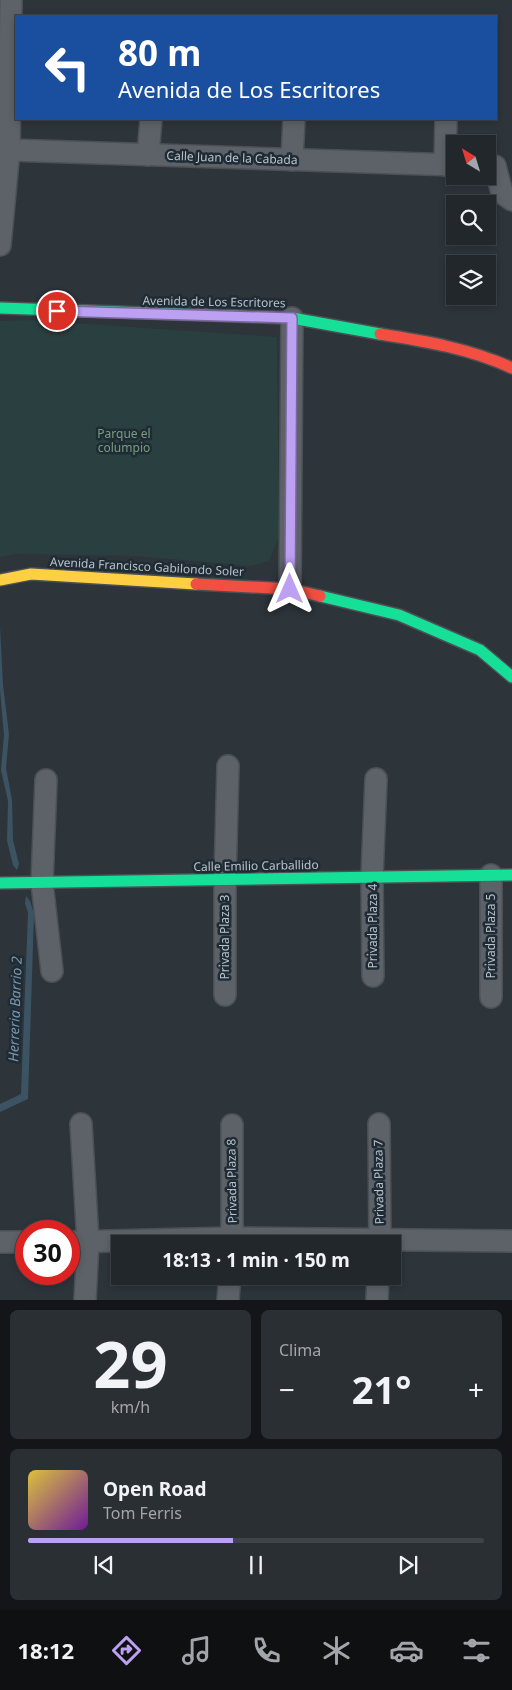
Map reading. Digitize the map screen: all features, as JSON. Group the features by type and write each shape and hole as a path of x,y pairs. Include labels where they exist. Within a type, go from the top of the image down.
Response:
{"street":[{"path":"0,245 9,150 5,34 12,0"},
{"path":"148,155 151,120"},
{"path":"292,160 294,120"},
{"path":"446,120 447,135"},
{"name":"Calle Juan de la Cabada","path":"9,150 446,165"},
{"path":"498,166 502,194 512,200"},
{"name":"Avenida de Los Escritores","path":"0,308 292,318 434,343 497,361 512,368"},
{"path":"290,589 292,318"},
{"name":"Avenida Francisco Gabilondo Soler","path":"0,580 31,574 290,589 399,615 480,650 512,677"},
{"name":"Privada Plaza 3","path":"225,995 225,880 228,766"},
{"name":"Privada Plaza 4","path":"373,976 372,877 376,779"},
{"path":"46,780 42,883 52,972"},
{"name":"Calle Emilio Carballido","path":"0,883 502,875"},
{"name":"Privada Plaza 5","path":"491,997 502,875"},
{"path":"79,1220 81,1124"},
{"name":"Privada Plaza 7","path":"379,1124 380,1235"},
{"name":"Privada Plaza 8","path":"232,1125 233,1235"},
{"path":"401,1242 512,1241"},
{"path":"0,1242 15,1242"},
{"path":"80,1242 111,1242"},
{"path":"80,1259 85,1300"},
{"path":"228,1300 229,1285"},
{"path":"377,1300 378,1285"}],"green space":[{"name":"Parque el columpio","path":"30,320 277,337 279,536 269,561 251,566 134,556 16,554 0,557 0,321"}],"water":[{"path":"0,626 3,685 9,734 6,768 12,800 13,840 19,864 17,870 13,865 7,841 8,801 1,770 4,735 0,690"},
{"path":"26,896 30,901 34,914 28,1099 0,1112 0,1104 21,1094 28,913 25,903"}],"traffic: fast":[{"path":"0,308 292,318 380,334"},
{"path":"320,596 399,615 480,650 512,677"},
{"path":"0,883 512,875"}],"traffic: slow":[{"path":"0,580 31,574 196,584"}],"traffic: jam":[{"path":"380,334 464,351 512,368"},
{"path":"196,584 290,589 320,596"}],"route":[{"path":"57,311 292,318 290,589"}],"water label":[{"name":"Herreria Barrio 2","path":"15,1009"}]}
